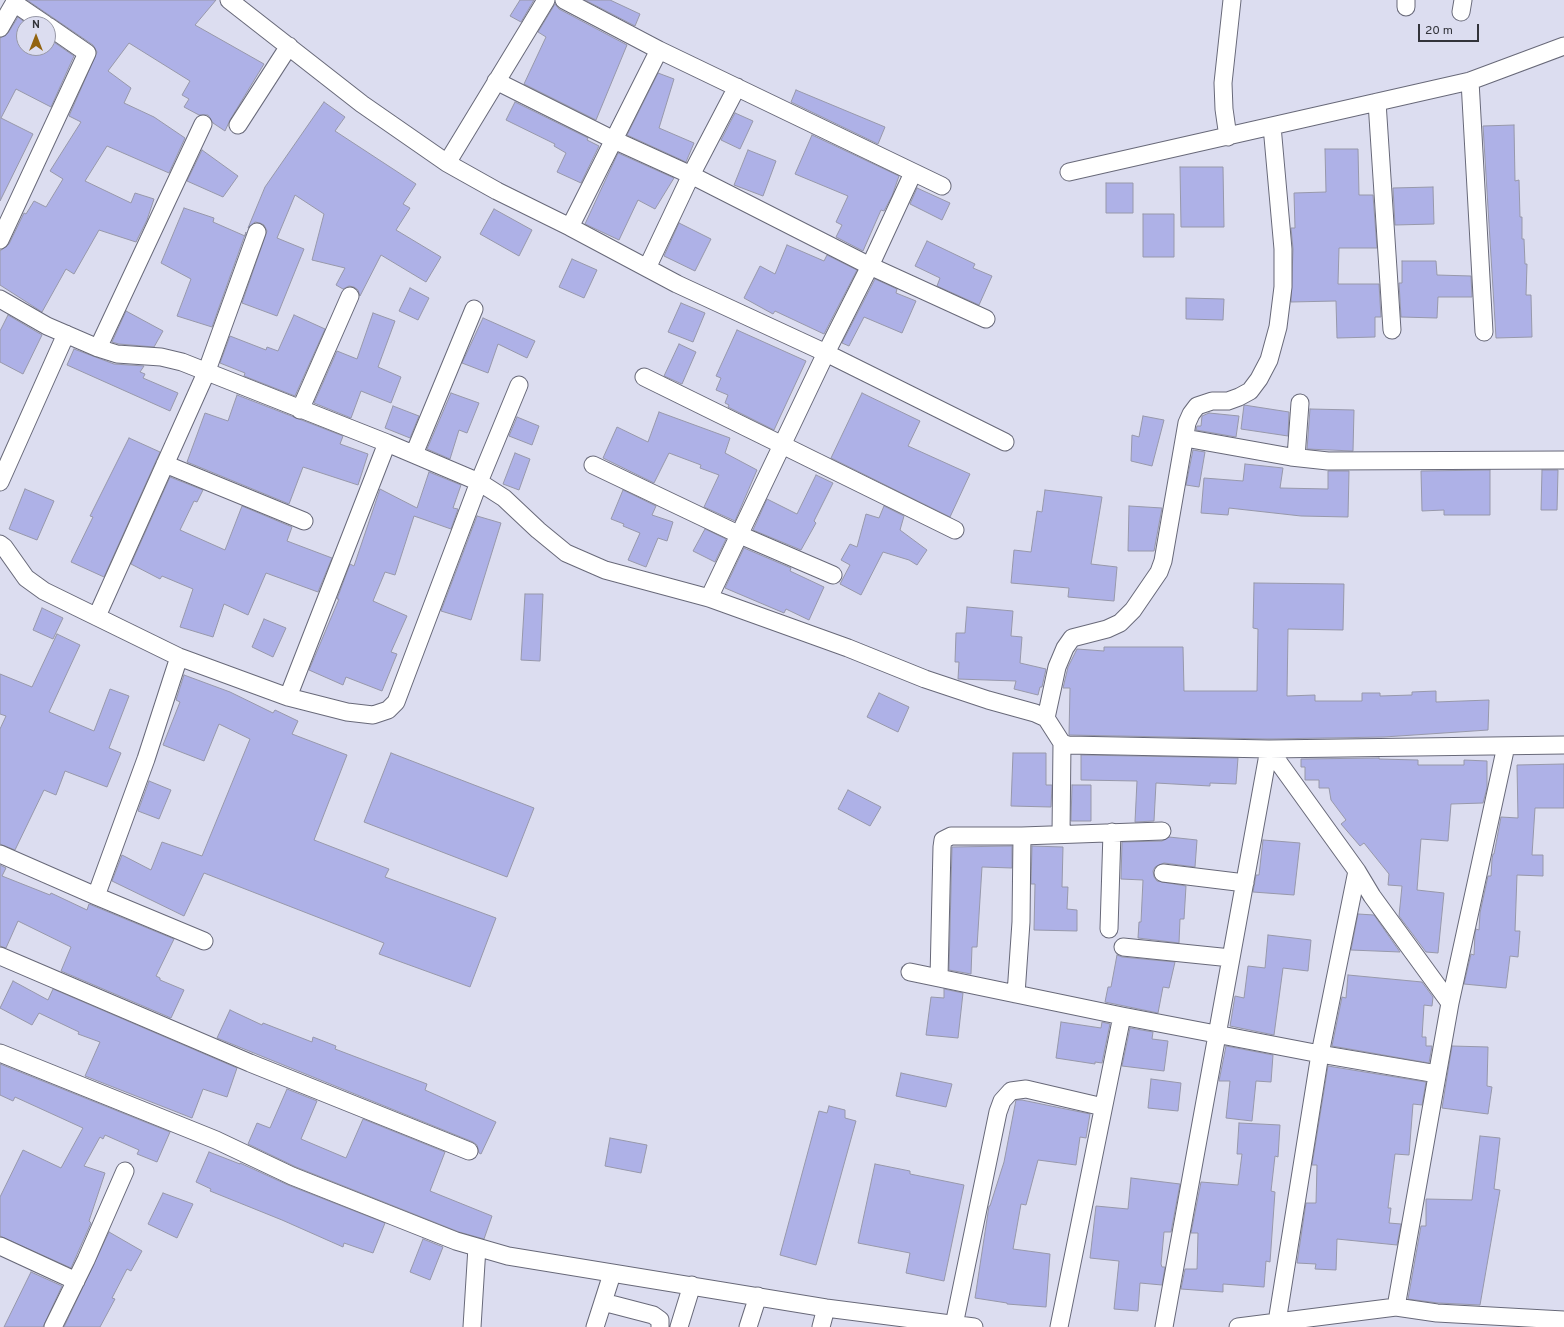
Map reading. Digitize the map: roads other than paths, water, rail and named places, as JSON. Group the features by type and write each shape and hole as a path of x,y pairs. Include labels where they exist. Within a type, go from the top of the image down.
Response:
{"street":[{"path":"229,0 362,104 447,163 497,191 570,227 647,268 826,353 1005,442"},
{"path":"447,163 546,0"},
{"path":"564,0 659,50 942,186"},
{"path":"1228,137 1224,110 1223,83 1232,0"},
{"path":"0,28 15,1 35,16"},
{"path":"0,240 87,53 56,32"},
{"path":"238,125 289,46"},
{"path":"1069,172 1470,81 1564,46"},
{"path":"570,227 659,50"},
{"path":"496,81 614,140 691,175 870,266 986,319"},
{"path":"1470,81 1484,332"},
{"path":"647,268 691,175 737,87"},
{"path":"1377,102 1392,330"},
{"path":"98,348 203,124"},
{"path":"1046,718 1057,667 1064,648 1072,638 1107,630 1120,623 1133,610 1159,572 1163,560 1187,423 1197,406 1212,401 1228,401 1239,398 1250,391 1259,380 1271,353 1278,327 1283,287 1283,249 1272,126"},
{"path":"709,598 826,353 870,266 913,173"},
{"path":"97,616 206,373 257,232"},
{"path":"300,410 350,296"},
{"path":"0,299 47,326 98,348 117,354 170,359 387,443 479,482 504,498 538,530 566,553 605,570 709,598 848,648 925,679 988,700 1035,713 1046,718 1062,743 1061,834"},
{"path":"414,454 474,309"},
{"path":"0,482 66,334"},
{"path":"644,377 955,530"},
{"path":"1,549 26,578 44,591 180,657 288,697 347,712 373,715 388,710 396,702 479,482 519,385"},
{"path":"1296,457 1300,403"},
{"path":"1185,438 1296,457 1335,461 1564,460"},
{"path":"288,697 387,443"},
{"path":"165,464 304,522"},
{"path":"593,465 740,535 833,576"},
{"path":"96,896 146,758 180,657"},
{"path":"1062,743 1083,746 1269,749 1564,745"},
{"path":"1396,1307 1450,1003 1506,746"},
{"path":"1269,749 1356,871 1372,896 1450,1003"},
{"path":"1164,1327 1269,749"},
{"path":"939,978 942,847 944,840 951,836 1022,836 1162,831"},
{"path":"1109,929 1112,832"},
{"path":"1016,994 1022,922 1022,836"},
{"path":"0,854 204,941"},
{"path":"1277,1322 1320,1054 1356,871"},
{"path":"1163,873 1245,882"},
{"path":"1124,947 1231,958"},
{"path":"0,956 250,1062 469,1151"},
{"path":"910,972 1122,1016 1217,1033 1320,1054 1437,1074"},
{"path":"1059,1327 1122,1016"},
{"path":"0,1053 216,1140 292,1176 456,1241 508,1256 612,1274 692,1285 913,1323 974,1327"},
{"path":"954,1325 998,1112 1002,1101 1012,1091 1026,1089 1103,1107"},
{"path":"53,1327 76,1281 125,1171"},
{"path":"0,1246 76,1281"},
{"path":"472,1327 477,1247"},
{"path":"596,1327 612,1274"},
{"path":"679,1327 692,1285"},
{"path":"748,1327 758,1296"},
{"path":"603,1302 653,1315 660,1320 660,1327"},
{"path":"1238,1327 1396,1307 1437,1313 1564,1320"},
{"path":"822,1327 826,1308"}]}
